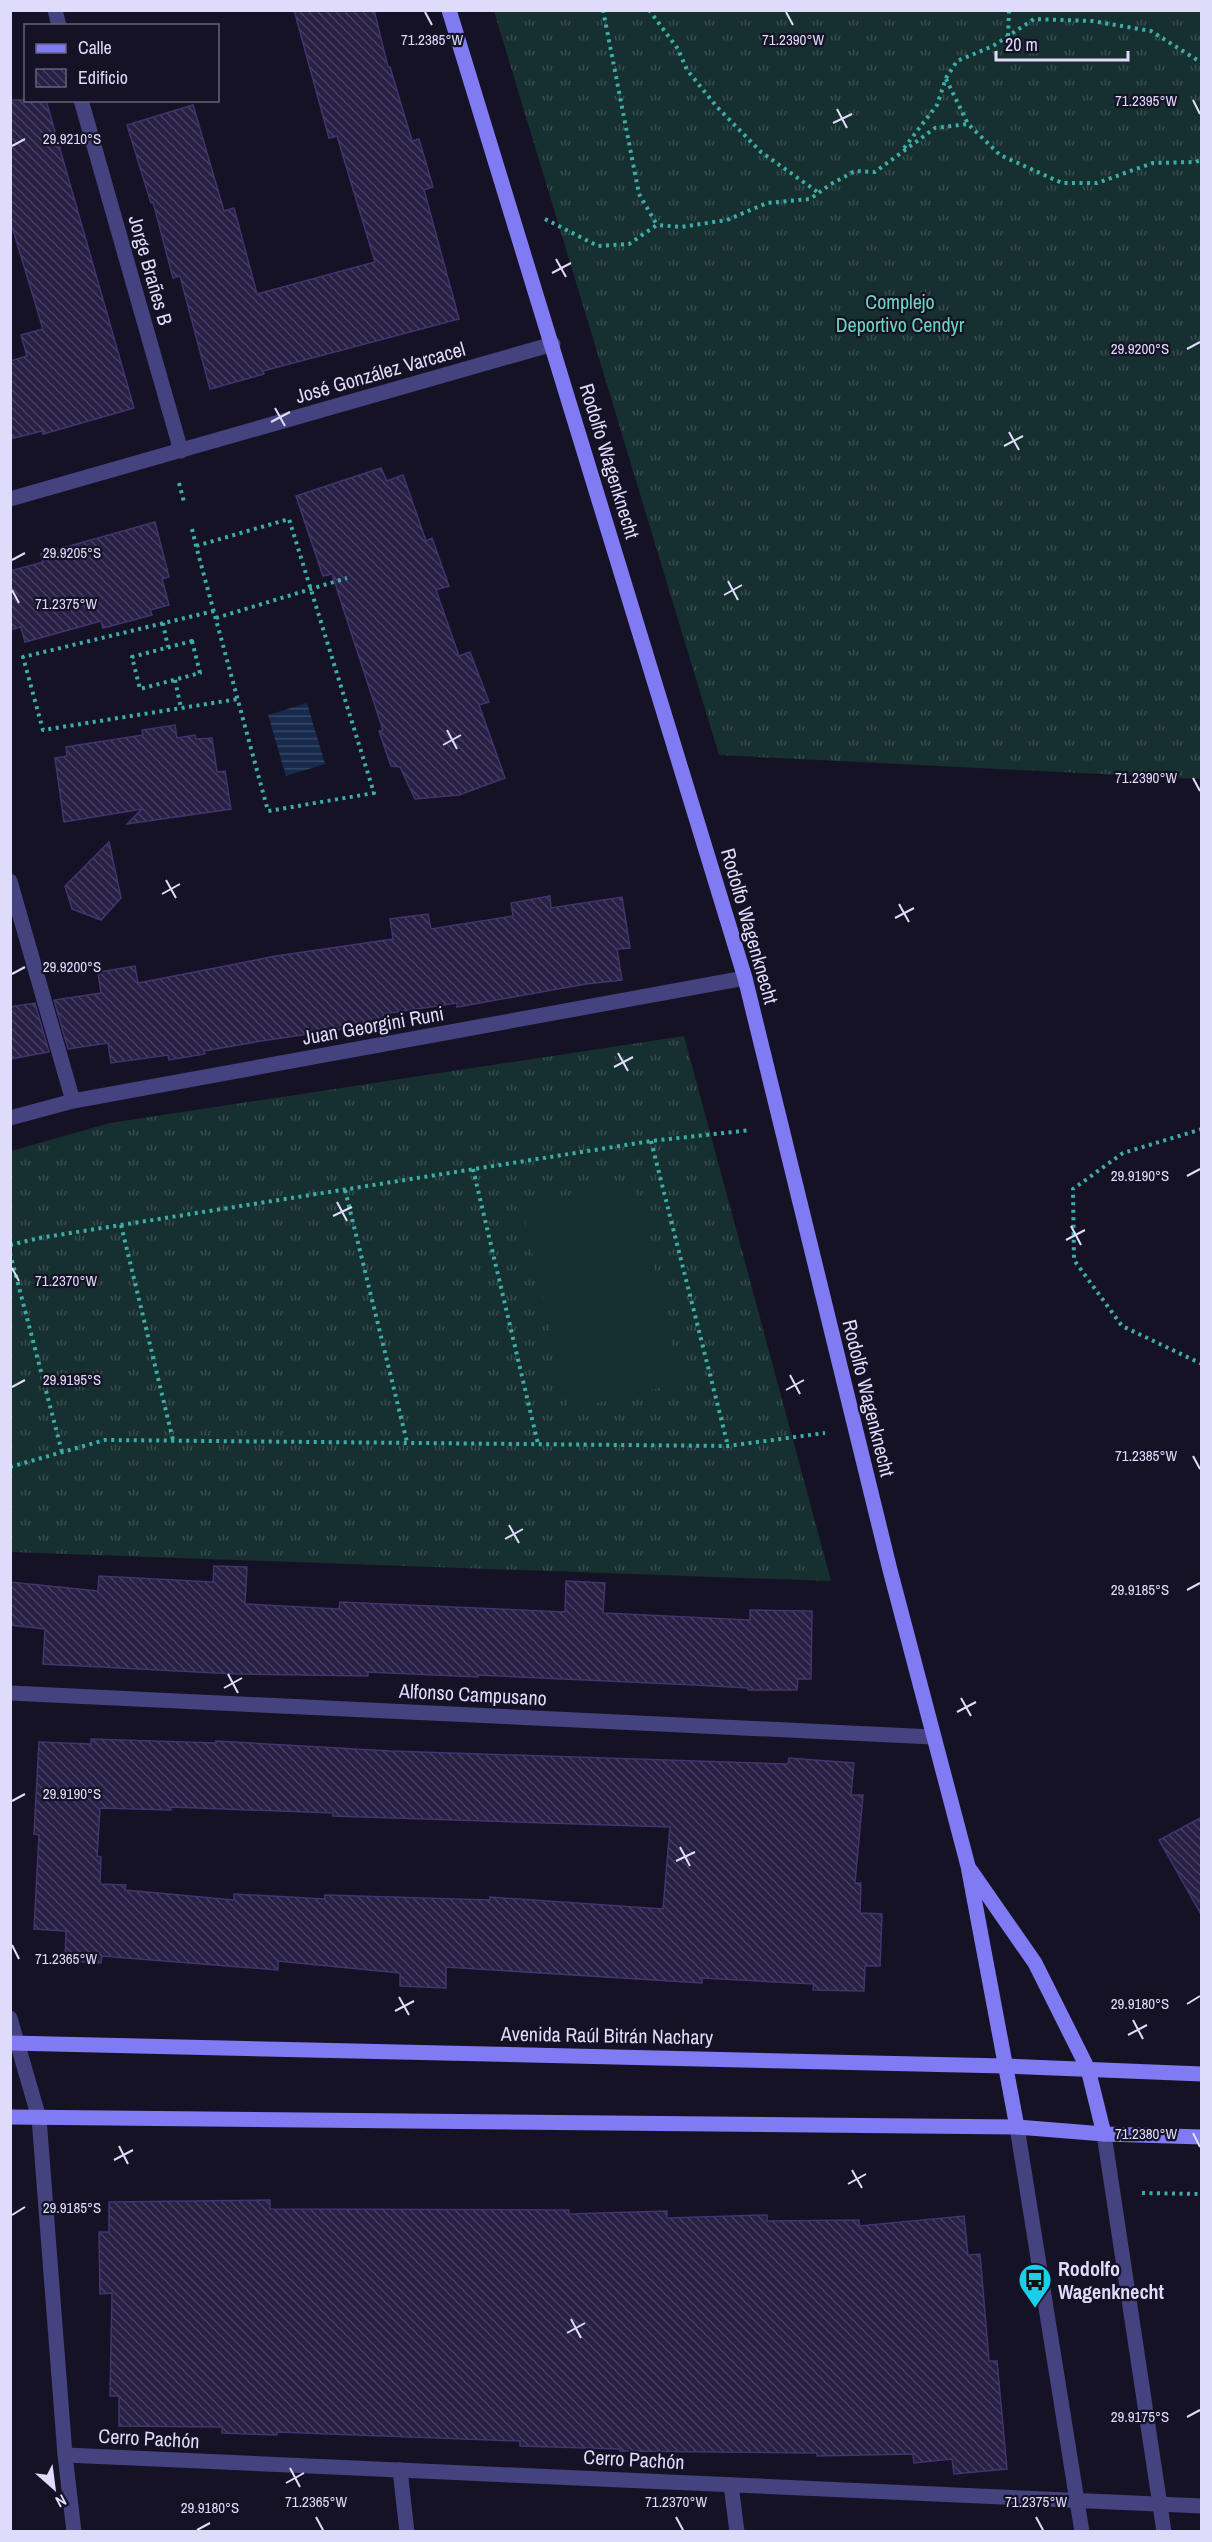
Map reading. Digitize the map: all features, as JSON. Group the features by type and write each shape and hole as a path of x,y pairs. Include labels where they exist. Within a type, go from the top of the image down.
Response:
{"street":[{"name":"Rodolfo Wagenknecht","path":"449,10 745,978 855,1429 968,1866 1017,2127 1082,2532"},
{"name":"Jorge Brañes B","path":"82,102 182,451"},
{"name":"José González Varcacel","path":"10,500 553,344"},
{"path":"10,881 73,1101"},
{"name":"Juan Georgini Runi","path":"10,1118 73,1101 745,978"},
{"name":"Alfonso Campusano","path":"10,1693 933,1737"},
{"name":"Rodolfo Wagenknecht","path":"968,1866 1035,1963 1088,2069 1104,2134 1164,2532"},
{"path":"10,2018 14,2043 39,2118 65,2455 74,2532"},
{"name":"Avenida Raúl Bitrán Nachary","path":"14,2043 1005,2066 1202,2074"},
{"path":"10,2117 1017,2127 1104,2134 1202,2137"},
{"name":"Cerro Pachón","path":"65,2455 1202,2506"},
{"path":"400,2470 407,2532"},
{"path":"731,2485 737,2532"}],"path":[{"path":"603,10 639,194 657,225"},
{"path":"649,10 678,49 687,70 717,107 762,152 819,193"},
{"path":"1008,36 1009,10"},
{"path":"901,153 937,105 946,78 957,61 993,46 1034,19 1092,21 1151,30 1202,63"},
{"path":"946,78 968,124 1000,155 1062,183 1097,183 1153,163 1196,162 1202,159"},
{"path":"510,209 546,219 598,246 629,244 657,225 681,227 727,220 767,202 810,199 855,171 875,172 935,128 968,124"},
{"path":"192,529 196,546 268,811 374,793 289,519 196,546"},
{"path":"216,618 346,578"},
{"path":"214,611 23,657 43,730 238,699"},
{"path":"163,623 168,647"},
{"path":"192,641 200,673 175,680 140,689 132,657 192,641"},
{"path":"175,680 181,708"},
{"path":"10,1245 121,1225 651,1141 781,1127"},
{"path":"1202,1129 1123,1153 1073,1189 1074,1260 1122,1326 1202,1364"},
{"path":"651,1141 728,1446"},
{"path":"473,1169 538,1443"},
{"path":"345,1190 407,1442"},
{"path":"121,1225 173,1440"},
{"path":"10,1252 62,1452"},
{"path":"10,1467 105,1440 728,1446 855,1429"},
{"path":"1112,2192 1202,2194"}],"green space":[{"name":"Complejo Deportivo Cendyr","path":"494,11 1201,11 1201,779 719,755"},
{"path":"684,1036 831,1581 11,1552 11,1151 110,1123"},
{"path":"634,1182 681,1383 569,1409 522,1208"}],"water":[{"path":"307,703 325,764 286,776 268,715"}],"building":[{"path":"294,10 374,10 388,67 390,67 412,141 419,139 433,187 424,190 459,319 263,371 264,374 210,389 180,276 173,278 153,202 151,203 127,125 193,105 224,211 234,208 257,294 375,262 337,136 329,138"},
{"path":"10,100 47,102 134,408 43,434 42,431 10,439 10,361 27,356 21,335 43,329 10,220"},
{"path":"381,468 387,481 403,475 426,541 432,538 449,586 436,590 459,656 470,652 489,702 479,705 505,778 459,795 415,799 400,767 391,766 379,731 383,730 332,574 323,576 296,496"},
{"path":"155,522 169,577 162,579 169,605 150,610 152,615 103,628 101,621 25,642 21,627 10,630 10,571 43,562 41,554"},
{"path":"175,725 177,738 195,735 196,739 212,738 217,772 225,771 231,809 127,824 142,809 64,822 55,758 67,756 66,747 143,735 142,730"},
{"path":"109,842 121,898 101,920 72,909 65,886"},
{"path":"550,896 551,908 622,897 630,948 617,949 622,980 586,984 457,1007 457,1003 383,1014 384,1023 261,1041 169,1060 168,1055 111,1063 108,1043 68,1049 54,1000 101,993 98,972 135,966 138,983 276,956 393,939 390,919 428,914 431,929 513,916 511,903"},
{"path":"35,1003 49,1052 10,1059 10,1007"},
{"path":"214,1566 247,1567 245,1604 339,1609 340,1602 565,1612 566,1581 605,1583 603,1613 750,1620 750,1610 812,1611 811,1679 798,1679 797,1690 748,1690 748,1688 695,1685 478,1675 478,1677 368,1672 368,1676 236,1674 43,1664 45,1629 10,1625 10,1582 98,1591 99,1576 213,1582"},
{"path":"91,1739 216,1743 216,1741 391,1751 788,1764 789,1758 854,1763 851,1795 863,1795 855,1883 861,1883 860,1913 882,1914 880,1966 865,1966 864,1991 813,1990 814,1984 702,1978 702,1983 446,1967 446,1988 400,1986 400,1973 278,1961 278,1970 102,1956 101,1963 65,1961 66,1931 34,1929 39,1835 34,1834 39,1742 91,1744","holes":["171,1807 333,1813 333,1816 670,1827 663,1909 490,1897 490,1900 325,1895 325,1899 234,1894 234,1900 125,1890 126,1885 100,1884 101,1857 97,1856 100,1808 171,1810"]},
{"path":"1202,1817 1202,1916 1159,1840"},
{"path":"270,2200 270,2209 569,2210 569,2214 667,2211 667,2218 767,2215 767,2221 859,2220 859,2226 964,2216 968,2255 980,2254 989,2361 997,2361 1007,2469 954,2474 952,2459 914,2463 913,2454 817,2456 817,2453 620,2451 620,2449 520,2446 520,2441 277,2432 277,2435 222,2433 222,2427 119,2426 119,2396 110,2396 112,2293 100,2294 99,2232 109,2232 109,2202"}],"place":[{"name":"Rodolfo Wagenknecht","path":"1035,2309"}]}
